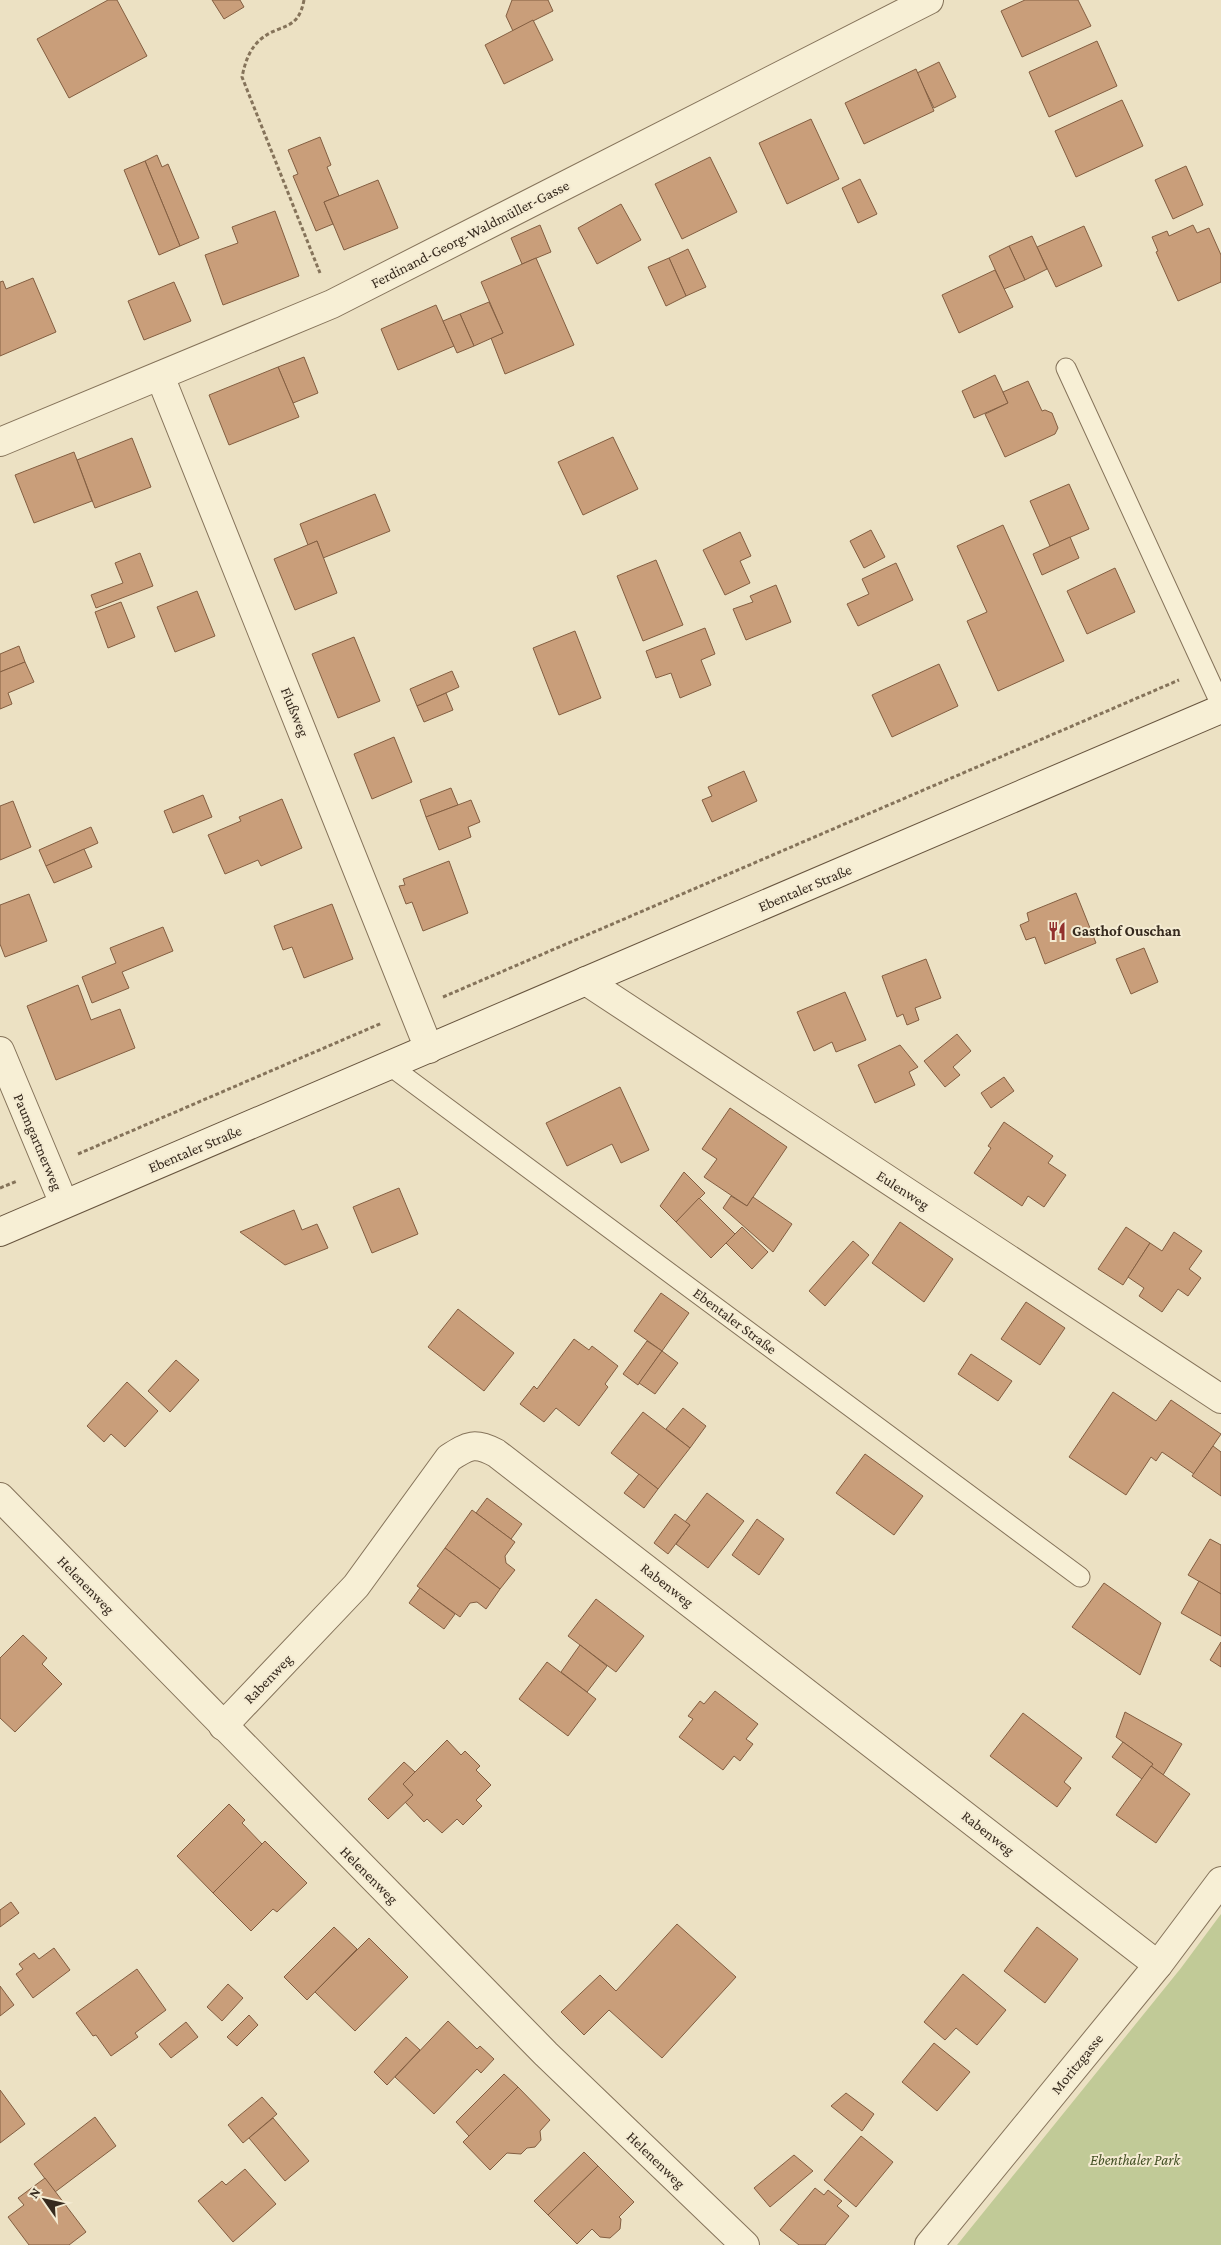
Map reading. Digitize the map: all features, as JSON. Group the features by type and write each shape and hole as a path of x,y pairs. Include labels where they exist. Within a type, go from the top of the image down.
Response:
{"street":[{"name":"Ferdinand-Georg-Waldmüller-Gasse","path":"0,442 332,304 929,0"},
{"name":"Flußweg","path":"160,376 429,1049"},
{"name":"Ebentaler Straße","path":"0,1232 1221,707"},
{"name":"Eulenweg","path":"586,981 1221,1399"},
{"name":"Paumgartnerweg","path":"0,1051 64,1204"},
{"name":"Rabenweg","path":"223,1726 356,1586 449,1458 463,1449 481,1445 496,1453 1158,1965"},
{"name":"Helenenweg","path":"0,1497 546,2054 745,2245"},
{"name":"Moritzgasse","path":"929,2245 1158,1965 1221,1881"}],"lane":[{"path":"1066,368 1221,707"},
{"name":"Ebentaler Straße","path":"389,1065 1080,1577"}],"path":[{"path":"304,0 300,14 291,25 261,39 247,57 242,77 332,304"},
{"path":"0,1188 1204,669"}],"green space":[{"name":"Ebenthaler Park","path":"1221,1914 1221,2245 957,2245 1181,1968"}],"building":[{"path":"108,0 117,0 147,56 69,98 37,39"},
{"path":"212,0 240,0 244,7 224,19"},
{"path":"512,0 548,0 553,11 513,31 506,16"},
{"path":"1025,0 1078,0 1091,26 1022,57 1001,11"},
{"path":"533,20 553,60 504,84 485,45"},
{"path":"1097,41 1117,86 1049,117 1029,72"},
{"path":"939,62 956,97 934,108 917,73"},
{"path":"916,69 934,111 864,144 845,103"},
{"path":"1122,100 1143,146 1076,177 1055,131"},
{"path":"811,119 839,179 787,204 759,143"},
{"path":"320,137 331,165 327,167 339,196 324,202 333,224 316,231 293,176 298,174 288,150"},
{"path":"157,155 162,167 168,164 199,238 180,246 145,161"},
{"path":"710,157 737,212 682,239 655,184"},
{"path":"145,161 180,246 159,255 124,170"},
{"path":"1186,166 1203,205 1173,219 1155,180"},
{"path":"860,179 877,214 858,223 842,188"},
{"path":"378,180 398,228 344,250 324,202"},
{"path":"621,204 641,240 597,264 578,228"},
{"path":"275,211 299,276 223,305 205,255 238,243 232,227"},
{"path":"540,225 551,252 522,264 511,238"},
{"path":"1193,225 1197,233 1209,228 1221,255 1221,282 1178,301 1156,252 1158,251 1152,237 1167,231 1169,236"},
{"path":"1084,226 1102,266 1056,287 1037,247"},
{"path":"1032,236 1047,269 1025,280 1009,246"},
{"path":"1009,246 1025,280 1004,289 989,256"},
{"path":"688,249 706,287 686,296 669,258"},
{"path":"536,258 574,345 505,374 491,338 503,333 481,282"},
{"path":"669,258 686,296 666,306 648,267"},
{"path":"995,270 1013,307 959,333 942,295"},
{"path":"33,278 56,332 0,356 0,282 3,281 6,289"},
{"path":"174,282 191,321 144,340 128,301"},
{"path":"489,302 503,333 474,346 460,314"},
{"path":"436,305 454,346 398,370 381,329"},
{"path":"460,314 474,346 457,353 443,321"},
{"path":"304,357 318,393 293,403 278,367"},
{"path":"278,367 299,417 229,445 209,395"},
{"path":"995,375 1008,403 974,418 962,391"},
{"path":"1028,381 1042,411 1045,410 1052,413 1058,428 1055,434 1005,457 985,414 1008,403 1003,392"},
{"path":"613,437 638,489 583,515 558,462"},
{"path":"132,438 151,487 95,508 77,460"},
{"path":"74,452 92,501 34,523 15,475"},
{"path":"1069,484 1089,529 1050,546 1030,501"},
{"path":"375,494 390,531 323,558 317,541 308,545 300,524"},
{"path":"1003,525 1064,661 998,691 967,621 987,612 957,546"},
{"path":"871,530 885,557 864,568 850,541"},
{"path":"740,532 751,556 740,561 750,583 725,595 703,550"},
{"path":"1070,537 1079,558 1042,575 1033,554"},
{"path":"317,541 337,593 295,610 274,559"},
{"path":"140,553 153,586 96,608 91,595 123,583 115,563"},
{"path":"656,560 683,625 643,641 617,576"},
{"path":"896,563 913,600 858,626 847,604 869,594 862,579"},
{"path":"1115,568 1135,612 1087,634 1067,591"},
{"path":"776,585 791,622 746,640 733,609 753,602 750,596"},
{"path":"197,591 215,636 175,652 157,607"},
{"path":"121,602 135,637 108,648 95,612"},
{"path":"705,628 715,654 701,660 711,685 680,698 671,673 656,678 646,651"},
{"path":"575,631 601,698 559,715 533,648"},
{"path":"354,637 380,701 338,718 312,654"},
{"path":"19,646 25,662 0,672 0,654"},
{"path":"25,662 34,682 8,693 12,704 0,709 0,672"},
{"path":"939,664 958,706 892,737 872,695"},
{"path":"452,671 459,687 417,706 410,689"},
{"path":"446,693 453,710 424,722 417,706"},
{"path":"394,737 412,782 372,799 354,754"},
{"path":"744,771 757,801 712,822 702,800 712,796 708,787"},
{"path":"451,788 458,805 426,817 420,800"},
{"path":"203,795 212,817 173,833 164,811"},
{"path":"282,799 302,848 261,866 258,860 225,874 208,835 241,821 239,817"},
{"path":"471,800 480,822 468,827 471,837 439,850 426,817"},
{"path":"13,801 31,847 0,860 0,806"},
{"path":"91,827 98,843 46,866 39,850"},
{"path":"84,849 92,867 54,883 46,866"},
{"path":"449,861 468,913 423,931 412,902 406,904 399,886 405,885 403,879"},
{"name":"Gasthof Ouschan","path":"1076,893 1096,943 1045,964 1035,937 1026,940 1020,925 1029,921 1027,913"},
{"path":"29,894 47,941 5,957 0,944 0,905"},
{"path":"332,904 353,959 304,978 292,947 283,950 274,926"},
{"path":"163,927 173,951 122,972 129,988 92,1003 82,977 116,963 110,948"},
{"path":"1144,948 1158,982 1131,994 1116,959"},
{"path":"926,959 941,998 915,1008 919,1020 907,1025 903,1014 897,1017 882,976"},
{"path":"78,985 91,1020 120,1009 135,1048 56,1080 27,1006"},
{"path":"845,992 866,1040 836,1052 832,1042 814,1051 797,1012"},
{"path":"957,1034 971,1051 953,1067 960,1075 945,1087 924,1061"},
{"path":"900,1045 918,1067 909,1072 915,1085 875,1103 858,1065"},
{"path":"1004,1077 1014,1091 991,1108 981,1093"},
{"path":"620,1087 649,1150 621,1163 612,1144 567,1166 546,1123"},
{"path":"730,1108 787,1147 747,1206 704,1177 717,1159 702,1149"},
{"path":"1004,1122 1053,1156 1048,1163 1066,1175 1044,1207 1028,1196 1022,1206 974,1173 991,1148 988,1146"},
{"path":"684,1172 705,1193 676,1222 660,1206"},
{"path":"399,1188 418,1234 372,1253 353,1207"},
{"path":"731,1196 747,1206 753,1197 792,1224 773,1252 723,1208"},
{"path":"699,1198 735,1234 711,1258 676,1222"},
{"path":"294,1210 302,1230 317,1224 328,1248 285,1265 240,1232"},
{"path":"900,1222 953,1259 924,1302 872,1263"},
{"path":"742,1227 768,1252 752,1269 726,1243"},
{"path":"1126,1227 1150,1243 1123,1285 1098,1269"},
{"path":"1174,1232 1202,1251 1189,1269 1201,1278 1188,1296 1178,1289 1162,1312 1139,1296 1144,1288 1128,1277 1150,1243 1162,1251"},
{"path":"853,1241 869,1255 825,1306 809,1291"},
{"path":"661,1293 689,1313 662,1351 634,1331"},
{"path":"1026,1302 1065,1328 1040,1365 1001,1339"},
{"path":"458,1309 514,1353 484,1391 428,1347"},
{"path":"574,1339 589,1350 592,1346 618,1366 605,1384 608,1387 579,1426 556,1408 544,1422 520,1404 534,1386 537,1389"},
{"path":"647,1341 662,1351 638,1385 623,1374"},
{"path":"662,1351 678,1363 655,1394 639,1383"},
{"path":"971,1354 1012,1381 998,1401 958,1374"},
{"path":"176,1360 199,1380 170,1412 148,1391"},
{"path":"127,1382 158,1411 125,1447 111,1434 104,1442 87,1426"},
{"path":"1113,1392 1156,1421 1171,1400 1221,1434 1194,1474 1162,1452 1156,1461 1151,1457 1126,1495 1069,1457"},
{"path":"683,1408 706,1426 690,1448 666,1429"},
{"path":"643,1412 690,1448 658,1489 611,1453"},
{"path":"1213,1446 1221,1452 1221,1496 1192,1476"},
{"path":"865,1454 923,1496 894,1535 836,1493"},
{"path":"639,1474 658,1489 644,1508 624,1493"},
{"path":"707,1493 744,1521 708,1568 676,1544 690,1525 685,1522"},
{"path":"487,1498 522,1524 511,1539 476,1513"},
{"path":"472,1510 515,1542 505,1556 506,1563 515,1570 500,1589 445,1548"},
{"path":"675,1514 690,1525 668,1554 654,1543"},
{"path":"757,1519 784,1539 759,1575 732,1555"},
{"path":"1210,1539 1221,1545 1221,1594 1188,1575"},
{"path":"445,1548 500,1589 486,1609 477,1602 470,1603 460,1617 417,1586"},
{"path":"1199,1581 1221,1594 1221,1636 1181,1613"},
{"path":"1104,1583 1161,1623 1140,1675 1072,1627"},
{"path":"420,1588 455,1614 444,1629 409,1603"},
{"path":"596,1599 644,1636 616,1672 568,1636"},
{"path":"23,1635 47,1658 42,1664 62,1684 15,1732 0,1718 0,1658"},
{"path":"1221,1642 1221,1667 1210,1660"},
{"path":"580,1645 607,1666 587,1692 561,1672"},
{"path":"547,1662 596,1699 568,1736 519,1699"},
{"path":"715,1691 758,1724 746,1739 753,1744 740,1761 734,1756 723,1770 679,1737 693,1719 688,1716 700,1701 704,1704"},
{"path":"1125,1712 1182,1744 1163,1775 1151,1766 1153,1764 1116,1737"},
{"path":"1023,1713 1082,1758 1064,1782 1071,1788 1057,1807 990,1756"},
{"path":"447,1740 461,1755 465,1751 480,1766 476,1770 491,1785 476,1800 482,1806 463,1825 457,1819 442,1833 427,1819 424,1822 405,1802 413,1795 403,1784"},
{"path":"1123,1742 1153,1764 1142,1779 1112,1757"},
{"path":"404,1762 415,1772 403,1784 413,1795 388,1819 368,1799"},
{"path":"1151,1766 1190,1794 1156,1843 1116,1815"},
{"path":"229,1804 245,1820 242,1823 262,1844 213,1893 177,1856"},
{"path":"265,1841 307,1883 277,1912 273,1909 251,1931 213,1893"},
{"path":"11,1902 19,1913 0,1927 0,1910"},
{"path":"677,1924 736,1977 662,2058 609,2010 584,2035 561,2012 600,1975 616,1991"},
{"path":"334,1927 357,1949 307,2000 284,1977"},
{"path":"1037,1927 1078,1959 1045,2003 1004,1971"},
{"path":"369,1938 408,1977 355,2031 315,1992"},
{"path":"54,1948 70,1970 33,1998 16,1974 23,1969 19,1964 34,1953 39,1959"},
{"path":"137,1969 166,2010 135,2033 138,2037 111,2056 96,2035 93,2036 76,2013"},
{"path":"963,1974 1006,2010 977,2045 956,2028 945,2040 924,2022"},
{"path":"228,1984 243,1998 222,2021 207,2007"},
{"path":"0,1986 14,2005 0,2016"},
{"path":"249,2015 258,2025 237,2046 227,2037"},
{"path":"448,2021 477,2049 480,2046 494,2059 481,2073 477,2069 434,2114 395,2077"},
{"path":"186,2022 198,2037 171,2058 159,2044"},
{"path":"406,2037 420,2050 387,2085 374,2072"},
{"path":"934,2043 970,2072 937,2111 902,2082"},
{"path":"504,2074 518,2087 469,2136 456,2122"},
{"path":"518,2087 550,2120 540,2131 541,2140 535,2147 527,2148 521,2154 507,2153 490,2170 463,2142"},
{"path":"0,2090 25,2124 0,2143"},
{"path":"846,2093 874,2114 862,2131 831,2106"},
{"path":"262,2097 277,2114 243,2143 228,2125"},
{"path":"95,2117 116,2146 55,2192 34,2164"},
{"path":"273,2118 309,2161 285,2181 249,2138"},
{"path":"861,2136 893,2162 856,2207 824,2180"},
{"path":"584,2152 598,2166 548,2215 534,2201"},
{"path":"794,2155 813,2171 770,2207 754,2188"},
{"path":"598,2166 634,2202 619,2217 621,2219 620,2229 610,2238 600,2237 592,2229 577,2244 548,2215"},
{"path":"245,2169 276,2204 233,2242 198,2201 222,2181 226,2185"},
{"path":"45,2178 86,2232 69,2245 29,2245 8,2217 24,2205 18,2198"},
{"path":"815,2188 824,2195 828,2190 842,2201 837,2206 849,2216 825,2245 799,2245 780,2230"}],"place":[{"name":"Gasthof Ouschan","path":"1057,931"}]}
